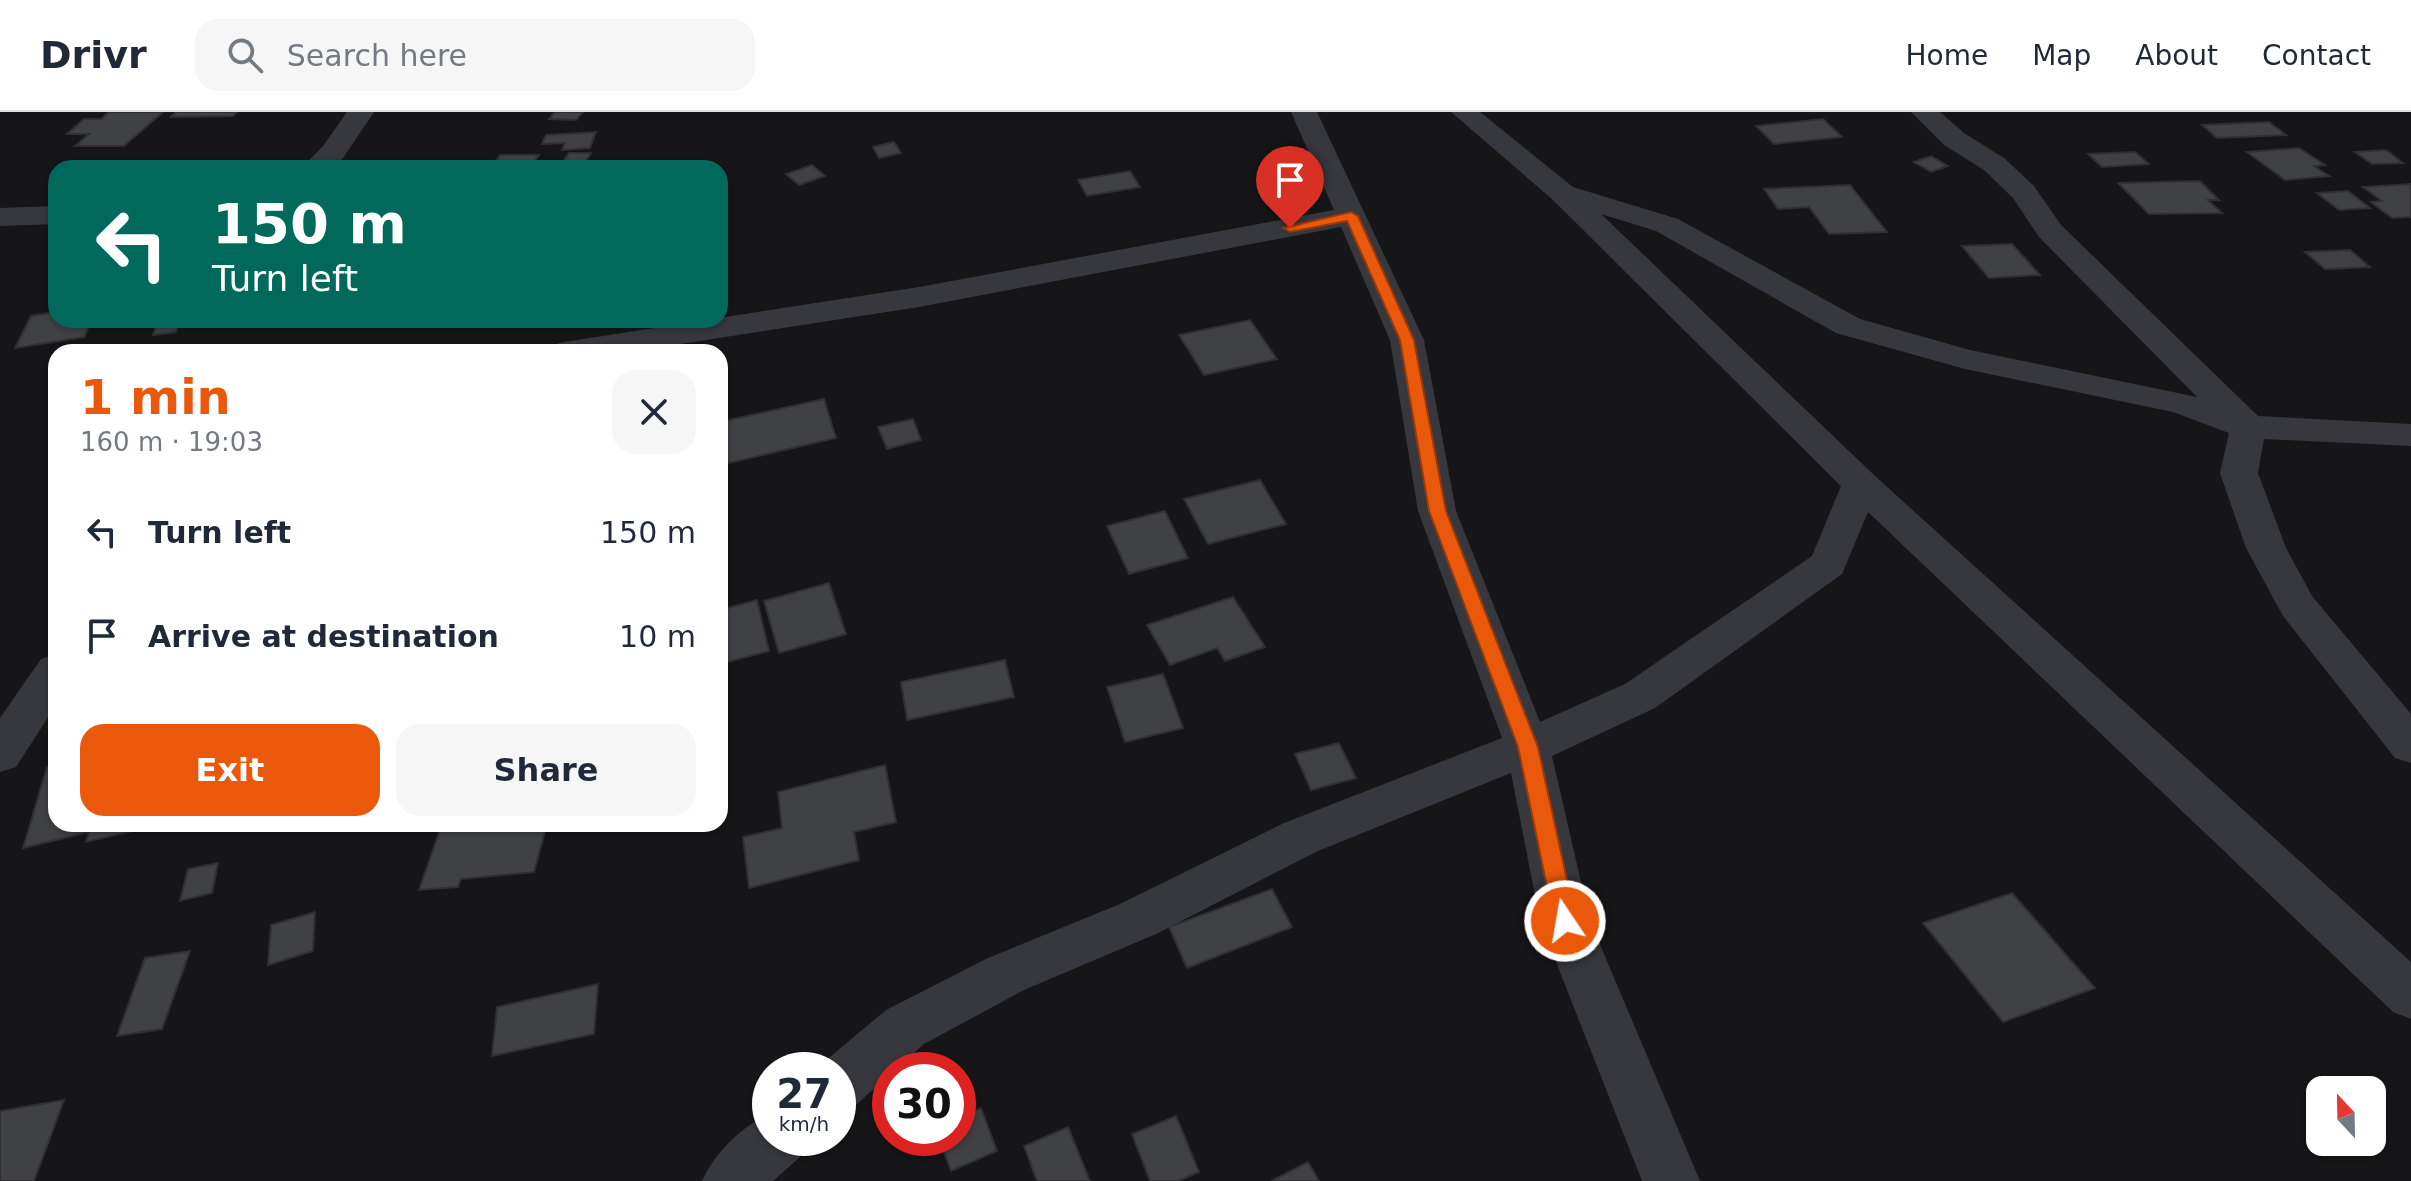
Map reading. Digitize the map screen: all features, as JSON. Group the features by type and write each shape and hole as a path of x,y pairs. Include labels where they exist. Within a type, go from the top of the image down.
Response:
{"street":[{"path":"324,160 361,112"},
{"path":"1304,112 1407,340 1437,511 1528,747 1565,921 1671,1181"},
{"path":"1464,112 1562,193 1861,484 2411,995"},
{"path":"1924,112 1954,139 1994,164 2024,192 2050,231 2248,427"},
{"path":"1562,193 1667,225 1848,326 1965,359 2181,403 2248,427 2411,435"},
{"path":"0,217 48,215"},
{"path":"728,327 919,297 1351,216"},
{"path":"616,344 719,328"},
{"path":"2248,427 2239,473 2266,548 2297,606 2411,745"},
{"path":"856,1069 905,1027 1006,974 1138,919 1301,837 1528,747 1640,696 1828,564 1861,484"},
{"path":"0,754 48,682"},
{"path":"731,1181 759,1156"}],"building":[{"path":"109,112 163,112 124,146 75,146 89,134 67,134 84,119 101,119"},
{"path":"176,112 237,112 233,116 171,117"},
{"path":"555,112 583,112 576,120 549,119"},
{"path":"1823,119 1842,137 1774,144 1756,126"},
{"path":"2269,122 2286,135 2217,138 2202,125"},
{"path":"596,132 590,148 562,150 565,143 542,144 546,135"},
{"path":"894,142 901,153 879,158 873,147"},
{"path":"2299,148 2325,165 2314,166 2329,176 2285,180 2247,152"},
{"path":"2386,150 2403,163 2372,164 2355,152"},
{"path":"2135,152 2149,164 2102,167 2088,154"},
{"path":"569,153 591,153 586,160 564,160"},
{"path":"500,155 539,155 536,160 497,160"},
{"path":"1931,156 1948,166 1931,172 1914,162"},
{"path":"812,165 825,176 799,185 786,174"},
{"path":"1130,171 1140,187 1087,196 1078,180"},
{"path":"2200,181 2219,200 2208,200 2222,213 2149,214 2118,183"},
{"path":"2411,184 2411,217 2392,218 2371,202 2382,201 2363,187"},
{"path":"1850,185 1887,232 1829,234 1809,207 1778,209 1764,189"},
{"path":"2348,191 2370,208 2339,210 2317,193"},
{"path":"2012,244 2040,275 1989,278 1962,246"},
{"path":"2350,250 2370,267 2325,269 2305,252"},
{"path":"48,313 48,328 88,328 84,337 15,348 31,316"},
{"path":"1250,320 1277,359 1204,375 1179,335"},
{"path":"155,328 177,328 176,332 153,335"},
{"path":"824,399 836,438 728,463 728,420"},
{"path":"913,419 921,440 887,449 878,427"},
{"path":"1260,480 1286,524 1208,544 1184,499"},
{"path":"1165,511 1188,558 1129,574 1107,526"},
{"path":"829,583 846,634 779,653 764,601"},
{"path":"1233,597 1265,647 1225,661 1217,648 1170,665 1147,625"},
{"path":"757,600 769,651 728,662 728,608"},
{"path":"1005,660 1014,697 907,720 901,682"},
{"path":"1163,674 1183,728 1125,742 1107,687"},
{"path":"1339,743 1356,778 1311,790 1295,754"},
{"path":"885,765 896,822 854,832 859,860 749,888 743,837 782,828 778,792"},
{"path":"47,767 48,832 89,832 23,848"},
{"path":"89,832 128,832 86,842"},
{"path":"439,832 545,832 534,872 461,879 458,887 419,890"},
{"path":"218,863 212,893 180,901 188,869"},
{"path":"1272,889 1292,927 1187,968 1169,927"},
{"path":"2012,893 2095,988 2003,1022 1923,923"},
{"path":"315,912 313,951 268,965 271,925"},
{"path":"190,951 162,1029 117,1036 145,958"},
{"path":"598,984 594,1034 492,1056 497,1007"},
{"path":"64,1100 34,1181 0,1181 0,1111"},
{"path":"981,1108 997,1151 951,1171 946,1156 976,1156 976,1110"},
{"path":"1176,1116 1199,1172 1178,1181 1150,1181 1132,1134"},
{"path":"1068,1127 1090,1181 1037,1181 1024,1146"},
{"path":"1308,1162 1319,1181 1271,1181"}],"route":[{"path":"1290,228 1351,216 1407,340 1437,511 1528,747 1565,921"}]}
